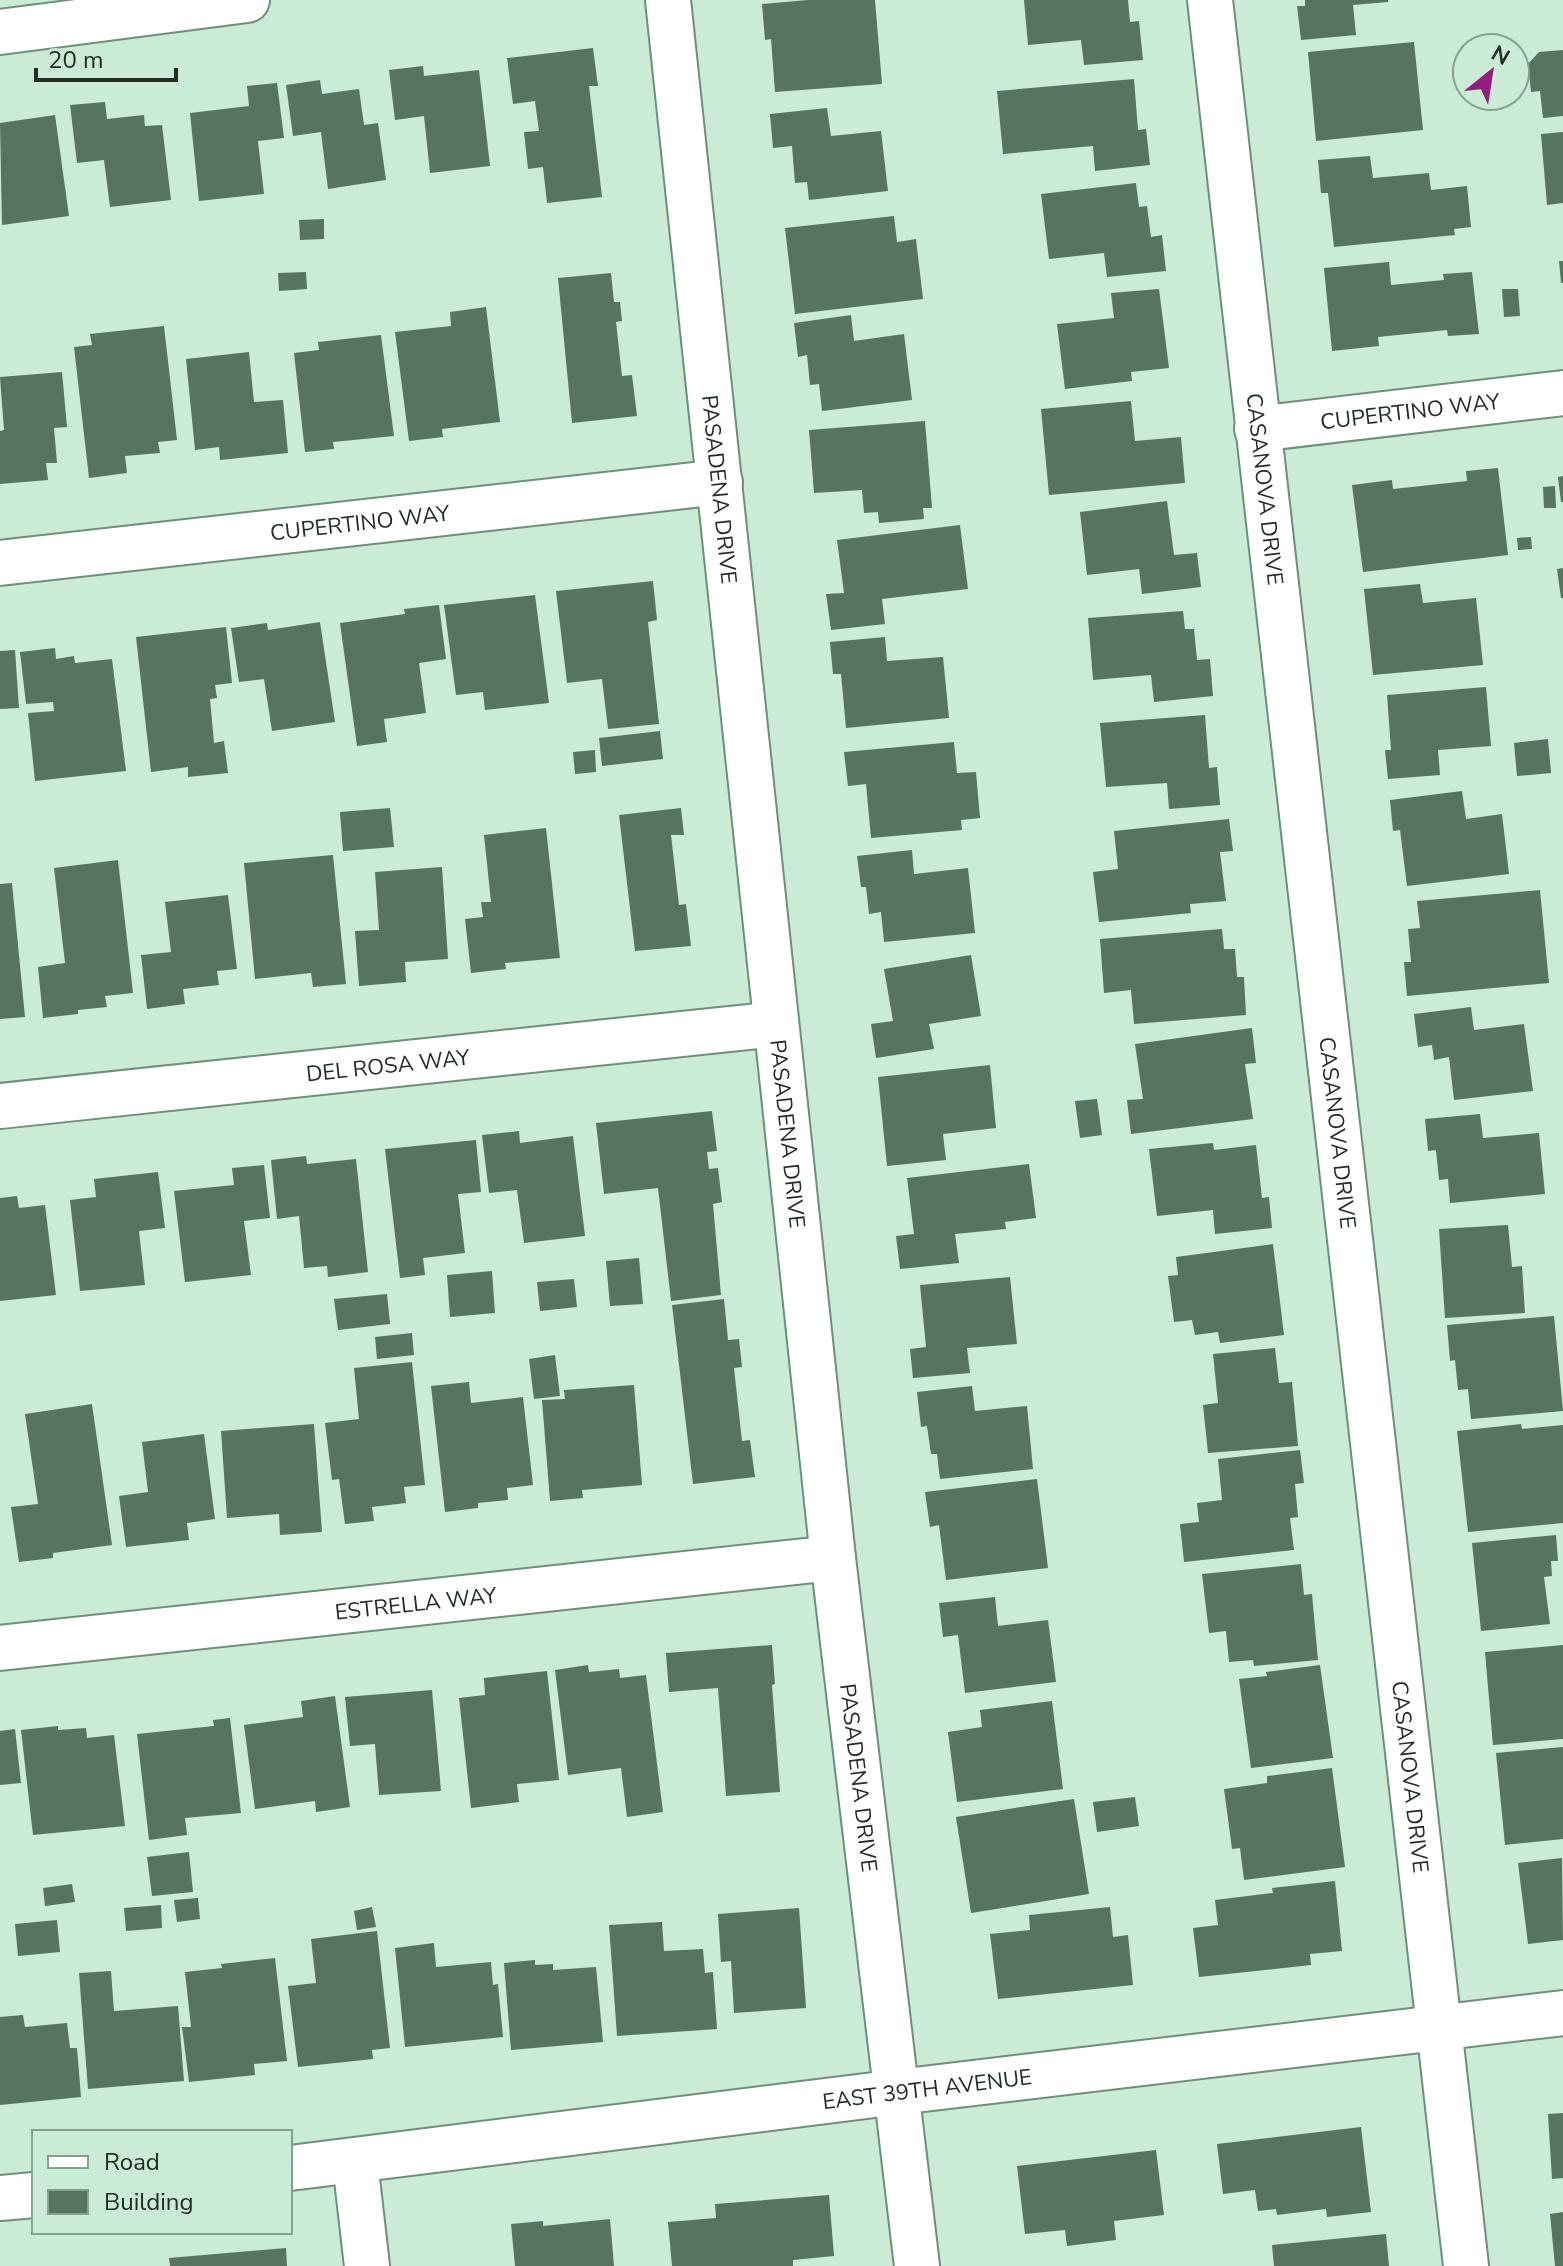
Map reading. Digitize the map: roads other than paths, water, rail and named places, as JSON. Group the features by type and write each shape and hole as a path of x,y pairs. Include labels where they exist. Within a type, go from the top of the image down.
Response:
{"street":[{"path":"0,32 247,0"},
{"name":"PASADENA DRIVE","path":"668,0 833,1558 917,2266"},
{"name":"CASANOVA DRIVE","path":"1210,0 1466,2266"},
{"name":"CUPERTINO WAY","path":"1257,429 1563,393"},
{"name":"CUPERTINO WAY","path":"0,563 720,482"},
{"name":"DEL ROSA WAY","path":"0,1106 776,1024"},
{"name":"ESTRELLA WAY","path":"0,1648 833,1558"},
{"name":"EAST 39TH AVENUE","path":"292,2168 1563,2013"},
{"path":"355,2162 367,2266"},
{"path":"0,2198 32,2195"}]}
